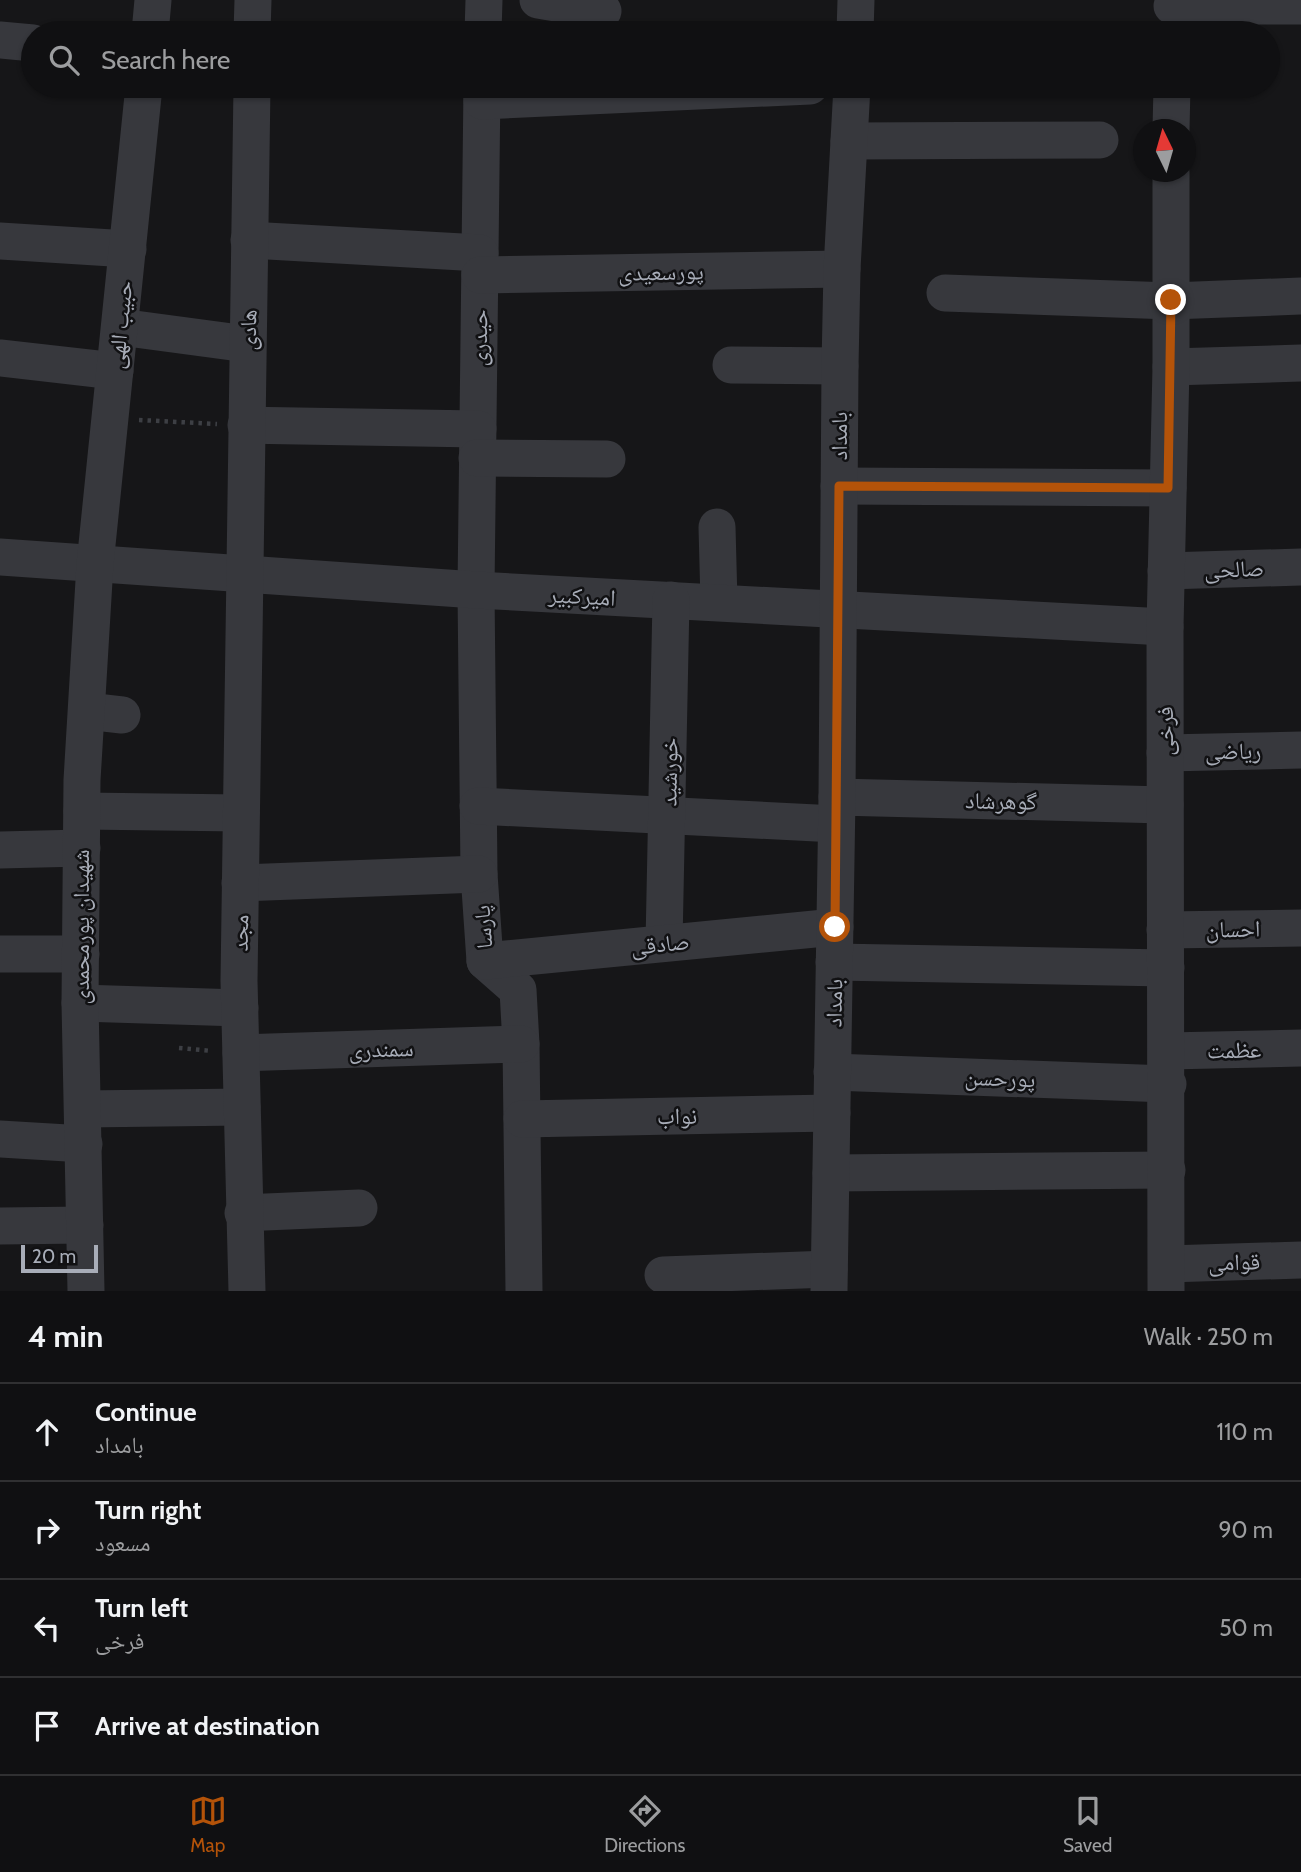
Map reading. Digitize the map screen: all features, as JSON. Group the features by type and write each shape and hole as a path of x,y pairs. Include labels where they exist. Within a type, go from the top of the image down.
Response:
{"street":[{"path":"151,21 153,0"},
{"path":"252,21 253,0"},
{"path":"483,21 484,0"},
{"path":"538,0 603,11"},
{"path":"855,21 856,0"},
{"path":"1172,13 1301,6"},
{"path":"0,40 21,42"},
{"name":"حبیب الهی","path":"95,564 143,98"},
{"name":"هادی","path":"244,574 252,98"},
{"name":"حیدری","path":"476,590 482,98"},
{"name":"بامداد","path":"829,1280 839,609 839,366 851,98"},
{"path":"1171,119 1172,98"},
{"path":"849,141 1100,140"},
{"name":"فرخی","path":"1167,1278 1165,626 1171,367 1171,182"},
{"name":"پورسعیدی","path":"249,240 480,264 842,269"},
{"path":"0,241 128,249"},
{"path":"945,293 1171,300 1301,296"},
{"path":"120,327 247,344"},
{"path":"0,358 115,371"},
{"path":"1171,367 1301,363"},
{"path":"731,365 839,366"},
{"path":"246,425 478,444 607,459"},
{"path":"839,486 1168,488"},
{"path":"717,527 719,602"},
{"name":"امیرکبیر","path":"0,557 476,590 1165,626"},
{"name":"شهیدان پورمحمدی","path":"86,1291 80,1003 82,811 95,564"},
{"name":"صالحی","path":"1166,571 1301,567"},
{"name":"مجد","path":"244,574 240,1007 247,1291"},
{"name":"پارسا","path":"476,590 479,874 485,961 518,990 524,1291"},
{"name":"خورشید","path":"664,943 671,600"},
{"path":"87,711 122,715"},
{"name":"ریاضی","path":"1165,753 1301,750"},
{"name":"گوهرشاد","path":"478,806 668,816 836,810 1165,805"},
{"path":"82,811 241,813"},
{"path":"0,850 82,848"},
{"path":"240,883 479,874"},
{"name":"صادقی","path":"485,961 835,927"},
{"name":"احسان","path":"1165,930 1301,928"},
{"path":"0,954 81,954"},
{"path":"834,962 1166,968"},
{"path":"80,1003 240,1007"},
{"name":"سمندری","path":"241,1054 521,1044"},
{"name":"عظمت","path":"1168,1068 1301,1048"},
{"name":"پورحسن","path":"832,1072 1168,1068"},
{"path":"0,1139 242,1107"},
{"name":"نواب","path":"522,1119 832,1113"},
{"path":"831,1173 1167,1170"},
{"path":"243,1213 359,1208"},
{"path":"0,1226 85,1225"},
{"name":"قوامی","path":"1167,1278 1301,1260"},
{"path":"663,1275 829,1280"}],"path":[{"path":"110,419 246,425"}],"route":[{"path":"835,927 839,486 1168,488 1171,300"}]}
